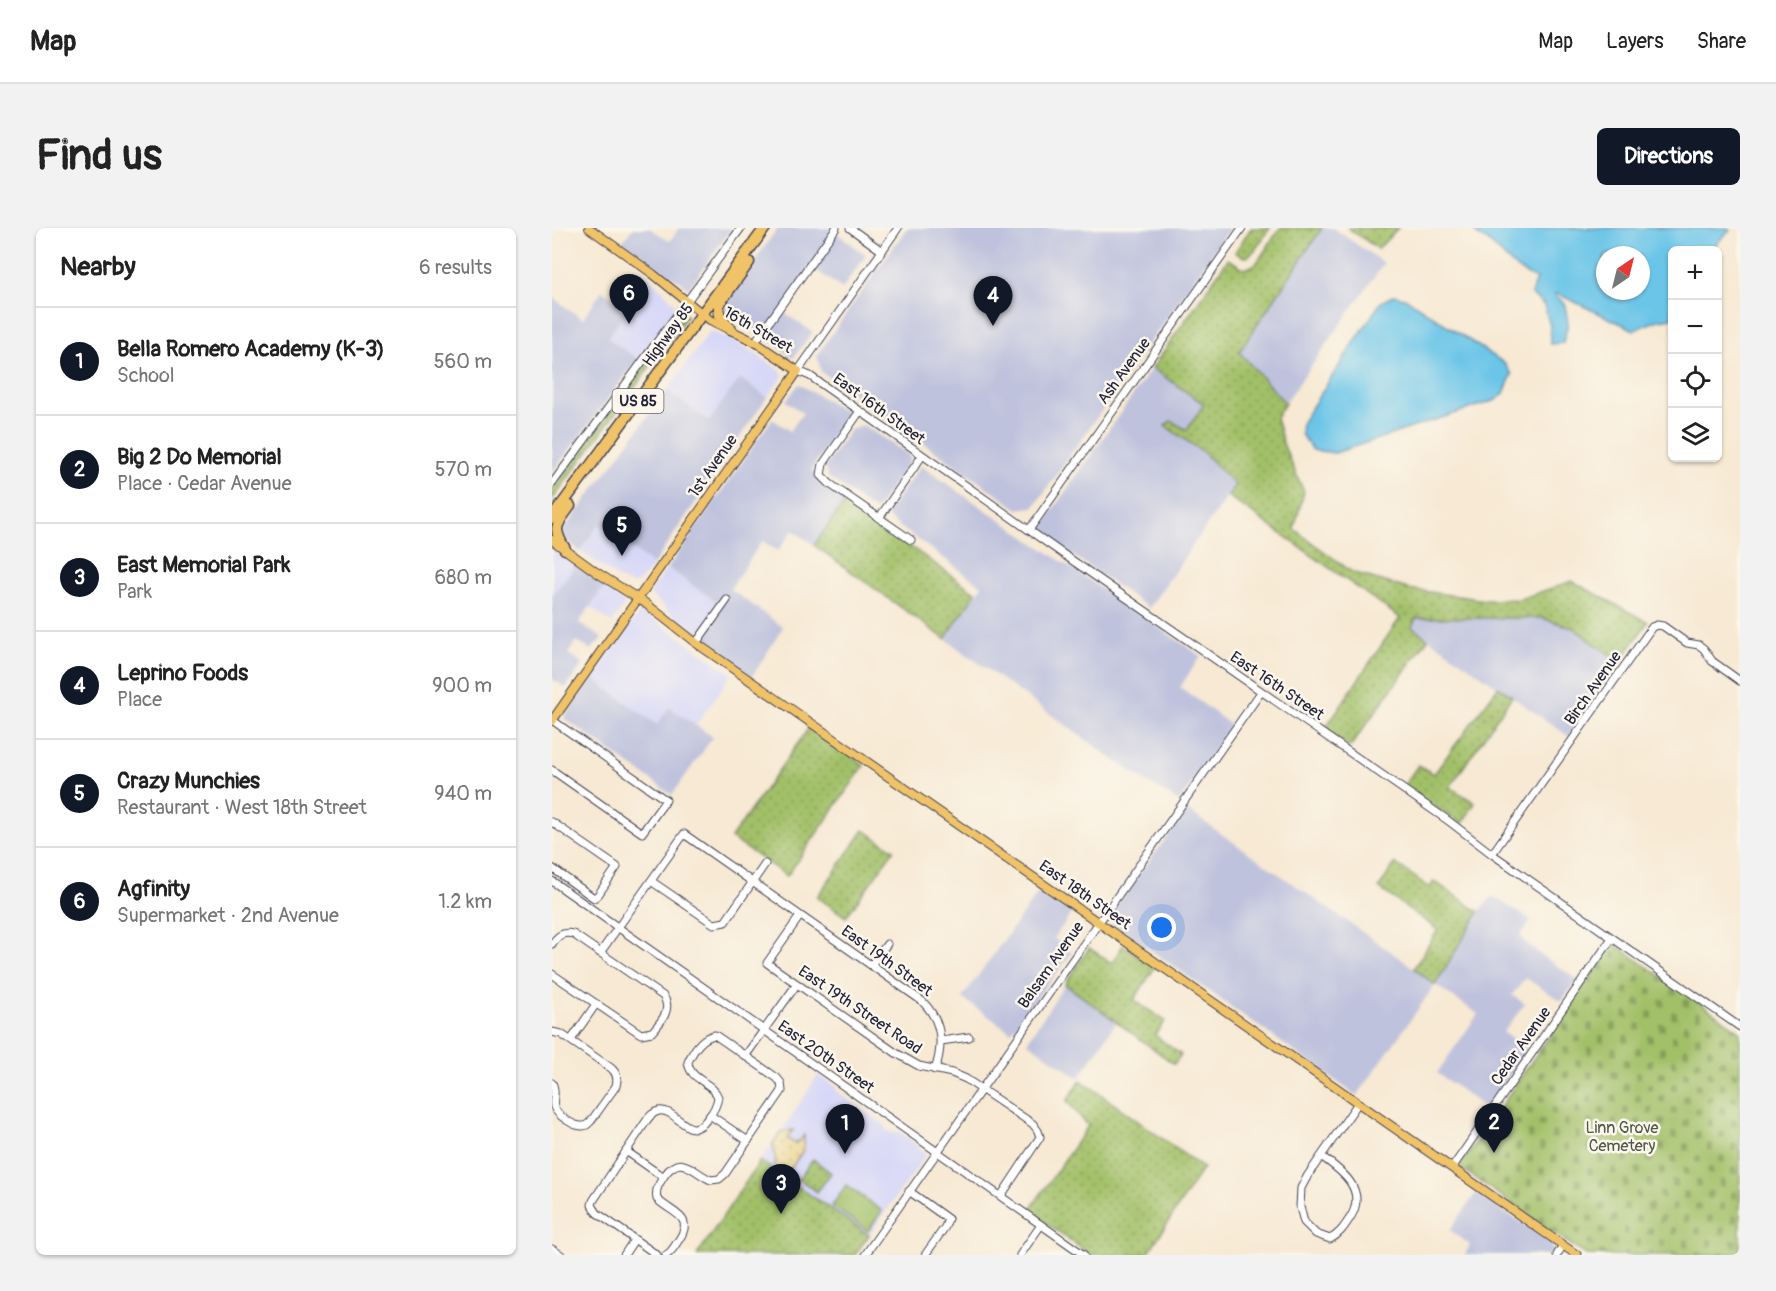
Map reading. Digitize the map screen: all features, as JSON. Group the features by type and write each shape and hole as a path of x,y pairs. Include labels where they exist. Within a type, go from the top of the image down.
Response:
{"highway":[{"name":"Highway 85","path":"552,518 765,228"},
{"path":"731,329 719,314 719,304 751,258 754,243"},
{"path":"565,549 557,537 556,527 588,481 591,466"},
{"path":"552,546 565,549"}],"main road":[{"name":"16th Street","path":"589,228 653,274 702,314 755,342 798,371"},
{"name":"1st Avenue","path":"552,721 798,371"},
{"name":"East 18th Street","path":"552,540 606,579 638,598 696,643 1577,1255"}],"street":[{"path":"552,484 741,228"},
{"path":"755,342 836,228"},
{"path":"850,228 882,251"},
{"name":"1st Avenue","path":"798,371 898,228"},
{"name":"Ash Avenue","path":"1029,530 1242,228"},
{"name":"East 16th Street","path":"798,371 810,376 1446,819 1492,854 1740,1027"},
{"path":"860,411 823,464 821,475 830,484 911,540"},
{"path":"879,518 922,456"},
{"path":"696,643 727,600"},
{"name":"Birch Avenue","path":"1492,854 1652,627 1663,626 1687,643 1699,645 1712,661 1740,681"},
{"name":"Balsam Avenue","path":"865,1255 978,1087 1261,692"},
{"path":"552,721 666,800 642,833 552,770"},
{"path":"552,822 617,867 594,898 552,868"},
{"name":"East 19th Street","path":"651,881 684,834 910,992 928,1007 939,1027 941,1041"},
{"path":"600,953 651,881 714,924 720,924 725,922 765,864"},
{"name":"East 20th Street","path":"552,881 1084,1255"},
{"name":"East 19th Street Road","path":"800,916 767,963 896,1053 919,1066 959,1076 1033,1125 1040,1137 1001,1196"},
{"path":"552,944 562,933 570,933 663,996 668,1006 666,1013 655,1029 648,1034 637,1032 552,974"},
{"name":"Cedar Avenue","path":"1452,1168 1612,938"},
{"path":"871,965 887,944"},
{"path":"746,1055 797,984"},
{"path":"571,1041 596,1004"},
{"path":"552,1032 561,1034 614,1071 617,1076 616,1084 591,1121 587,1125 580,1126 554,1109 555,1090 552,1083"},
{"path":"657,1255 597,1213 592,1205 594,1197 645,1123 656,1112 663,1111 687,1126 695,1128 703,1125 710,1115 718,1097 714,1089 689,1068 690,1059 702,1040 711,1035 720,1038 777,1077 782,1087 781,1094 725,1174 719,1179 708,1179 681,1163 671,1167 663,1177 656,1190 657,1198 683,1218 686,1227 677,1243 666,1255"},
{"path":"935,1070 940,1057 941,1041 969,1037"},
{"path":"1321,1156 1341,1171 1356,1193 1357,1203 1353,1212 1339,1234 1330,1239 1316,1234 1304,1222 1300,1207 1301,1188 1308,1175 1321,1156 1358,1103"},
{"path":"710,1115 748,1140"},
{"path":"626,1151 663,1177"},
{"path":"909,1191 948,1220 925,1255"},
{"path":"1020,1255 1041,1225"},
{"path":"624,1255 634,1240"},
{"path":"1557,1255 1563,1245"},
{"path":"552,1249 560,1255"}],"shaded area":[{"path":"633,228 649,228 670,241 679,228 732,228 689,288 622,242"},
{"path":"778,228 830,228 866,255 842,289 812,267 781,311 813,332 793,358 722,306"},
{"path":"907,228 1230,228 1034,507 1018,509 821,372 817,355"},
{"path":"1322,228 1333,228 1384,263 1285,403 1238,352"},
{"path":"639,270 650,278 608,338 638,359 552,473 552,297 583,319 602,290 618,301"},
{"path":"650,278 675,304 673,312 638,359 608,338"},
{"path":"710,331 739,343 781,371 783,376 767,397 740,378 710,421 667,391"},
{"path":"1152,368 1205,405 1187,431 1165,426 1203,452 1235,485 1149,608 1038,531"},
{"path":"740,378 767,397 653,565 599,524 580,551 568,541 562,532 667,391 709,421"},
{"path":"799,384 848,413 811,470 846,501 814,545 793,530 778,551 762,541 730,589 783,627 752,677 697,637 719,604 668,568 772,419 790,431 803,413 786,401"},
{"path":"863,425 909,455 910,461 875,511 828,477 825,467 850,430"},
{"path":"921,466 1201,656 1180,687 1231,725 1179,802 1124,767 945,639 982,586 888,518 886,514"},
{"path":"599,524 653,565 639,582 630,584 621,580 580,551"},
{"path":"554,549 576,564 553,596 552,550"},
{"path":"576,564 605,585 579,623 602,638 591,650 576,641 568,654 583,663 566,688 552,679 552,595"},
{"path":"668,568 719,604 697,637 651,595 651,590"},
{"path":"605,585 623,599 625,604 612,623 590,607"},
{"path":"640,612 732,674 696,725 669,707 657,726 591,677"},
{"path":"1415,618 1542,618 1573,628 1620,662 1571,738 1412,627"},
{"path":"591,677 657,725 669,707 713,737 672,795 564,718"},
{"path":"1187,810 1435,984 1479,912 1492,896 1531,920 1520,937 1538,953 1578,980 1561,1001 1526,978 1512,995 1525,1004 1503,1032 1528,1051 1486,1108 1437,1073 1478,1014 1435,985 1357,1096 1107,919"},
{"path":"1040,890 1073,912 1054,938 1072,953 1011,1032 962,998"},
{"path":"1065,984 1117,1021 1079,1078 1027,1042"},
{"path":"818,1075 836,1087 836,1091 885,1125 886,1130 891,1133 900,1132 925,1152 925,1156 869,1235 760,1161"},
{"path":"1476,1193 1552,1243 1551,1255 1465,1255 1470,1245 1450,1230"}],"green space":[{"path":"1251,228 1270,228 1255,250 1247,257 1241,256 1235,252"},
{"path":"1280,228 1322,228 1239,352 1285,403 1276,418 1284,446 1304,492 1294,529 1352,572 1408,589 1486,600 1520,599 1572,581 1648,622 1620,662 1573,628 1542,618 1416,618 1412,627 1428,639 1350,747 1324,730 1400,618 1228,496 1235,485 1203,452 1165,426 1171,421 1187,430 1204,404 1152,368 1228,259 1245,269 1256,264"},
{"path":"1348,228 1398,228 1378,249"},
{"path":"683,313 687,316 552,500 552,490"},
{"path":"846,501 976,593 945,639 814,545"},
{"path":"1498,687 1512,696 1450,787 1475,803 1462,824 1403,787 1418,765 1434,774"},
{"path":"810,726 864,766 787,876 731,838"},
{"path":"864,830 894,850 846,917 817,897"},
{"path":"1395,863 1430,888 1434,881 1479,912 1435,985 1414,968 1438,930 1379,888"},
{"name":"Linn Grove Cemetery","path":"1613,943 1740,1031 1740,1255 1586,1255 1459,1167"},
{"path":"1123,945 1155,967 1134,1000 1165,1021 1155,1035 1181,1055 1174,1064 1065,984 1089,948 1112,963"},
{"path":"1081,1080 1203,1168 1147,1255 1091,1255 1029,1211 1088,1126 1067,1101"},
{"path":"813,1159 831,1173 817,1192 799,1179"},
{"path":"760,1161 869,1235 855,1255 697,1255"},
{"path":"846,1185 882,1211 868,1231 832,1206"}],"sand":[{"path":"793,1130 787,1138 795,1144 804,1135 804,1149 789,1171 799,1179 793,1184 791,1194 785,1193 781,1201 763,1196 759,1186 773,1170 775,1164 774,1146 772,1145 782,1131"}],"water":[{"path":"1472,228 1727,228 1730,230 1714,246 1668,246 1668,319 1658,320 1634,330 1555,294 1565,305 1568,323 1563,343 1550,344 1550,326 1544,305 1531,294 1536,279 1517,269 1488,241 1478,236"},
{"path":"1394,295 1407,299 1504,363 1512,374 1504,393 1496,400 1335,453 1312,450 1301,434 1302,422 1381,302"}],"place":[{"name":"Agfinity","path":"629,324"},
{"name":"Leprino Foods","path":"993,326"},
{"name":"Crazy Munchies","path":"622,556"},
{"name":"Big 2 Do Memorial","path":"1494,1153"},
{"name":"Bella Romero Academy (K-3)","path":"845,1154"},
{"name":"East Memorial Park","path":"781,1214"}]}
